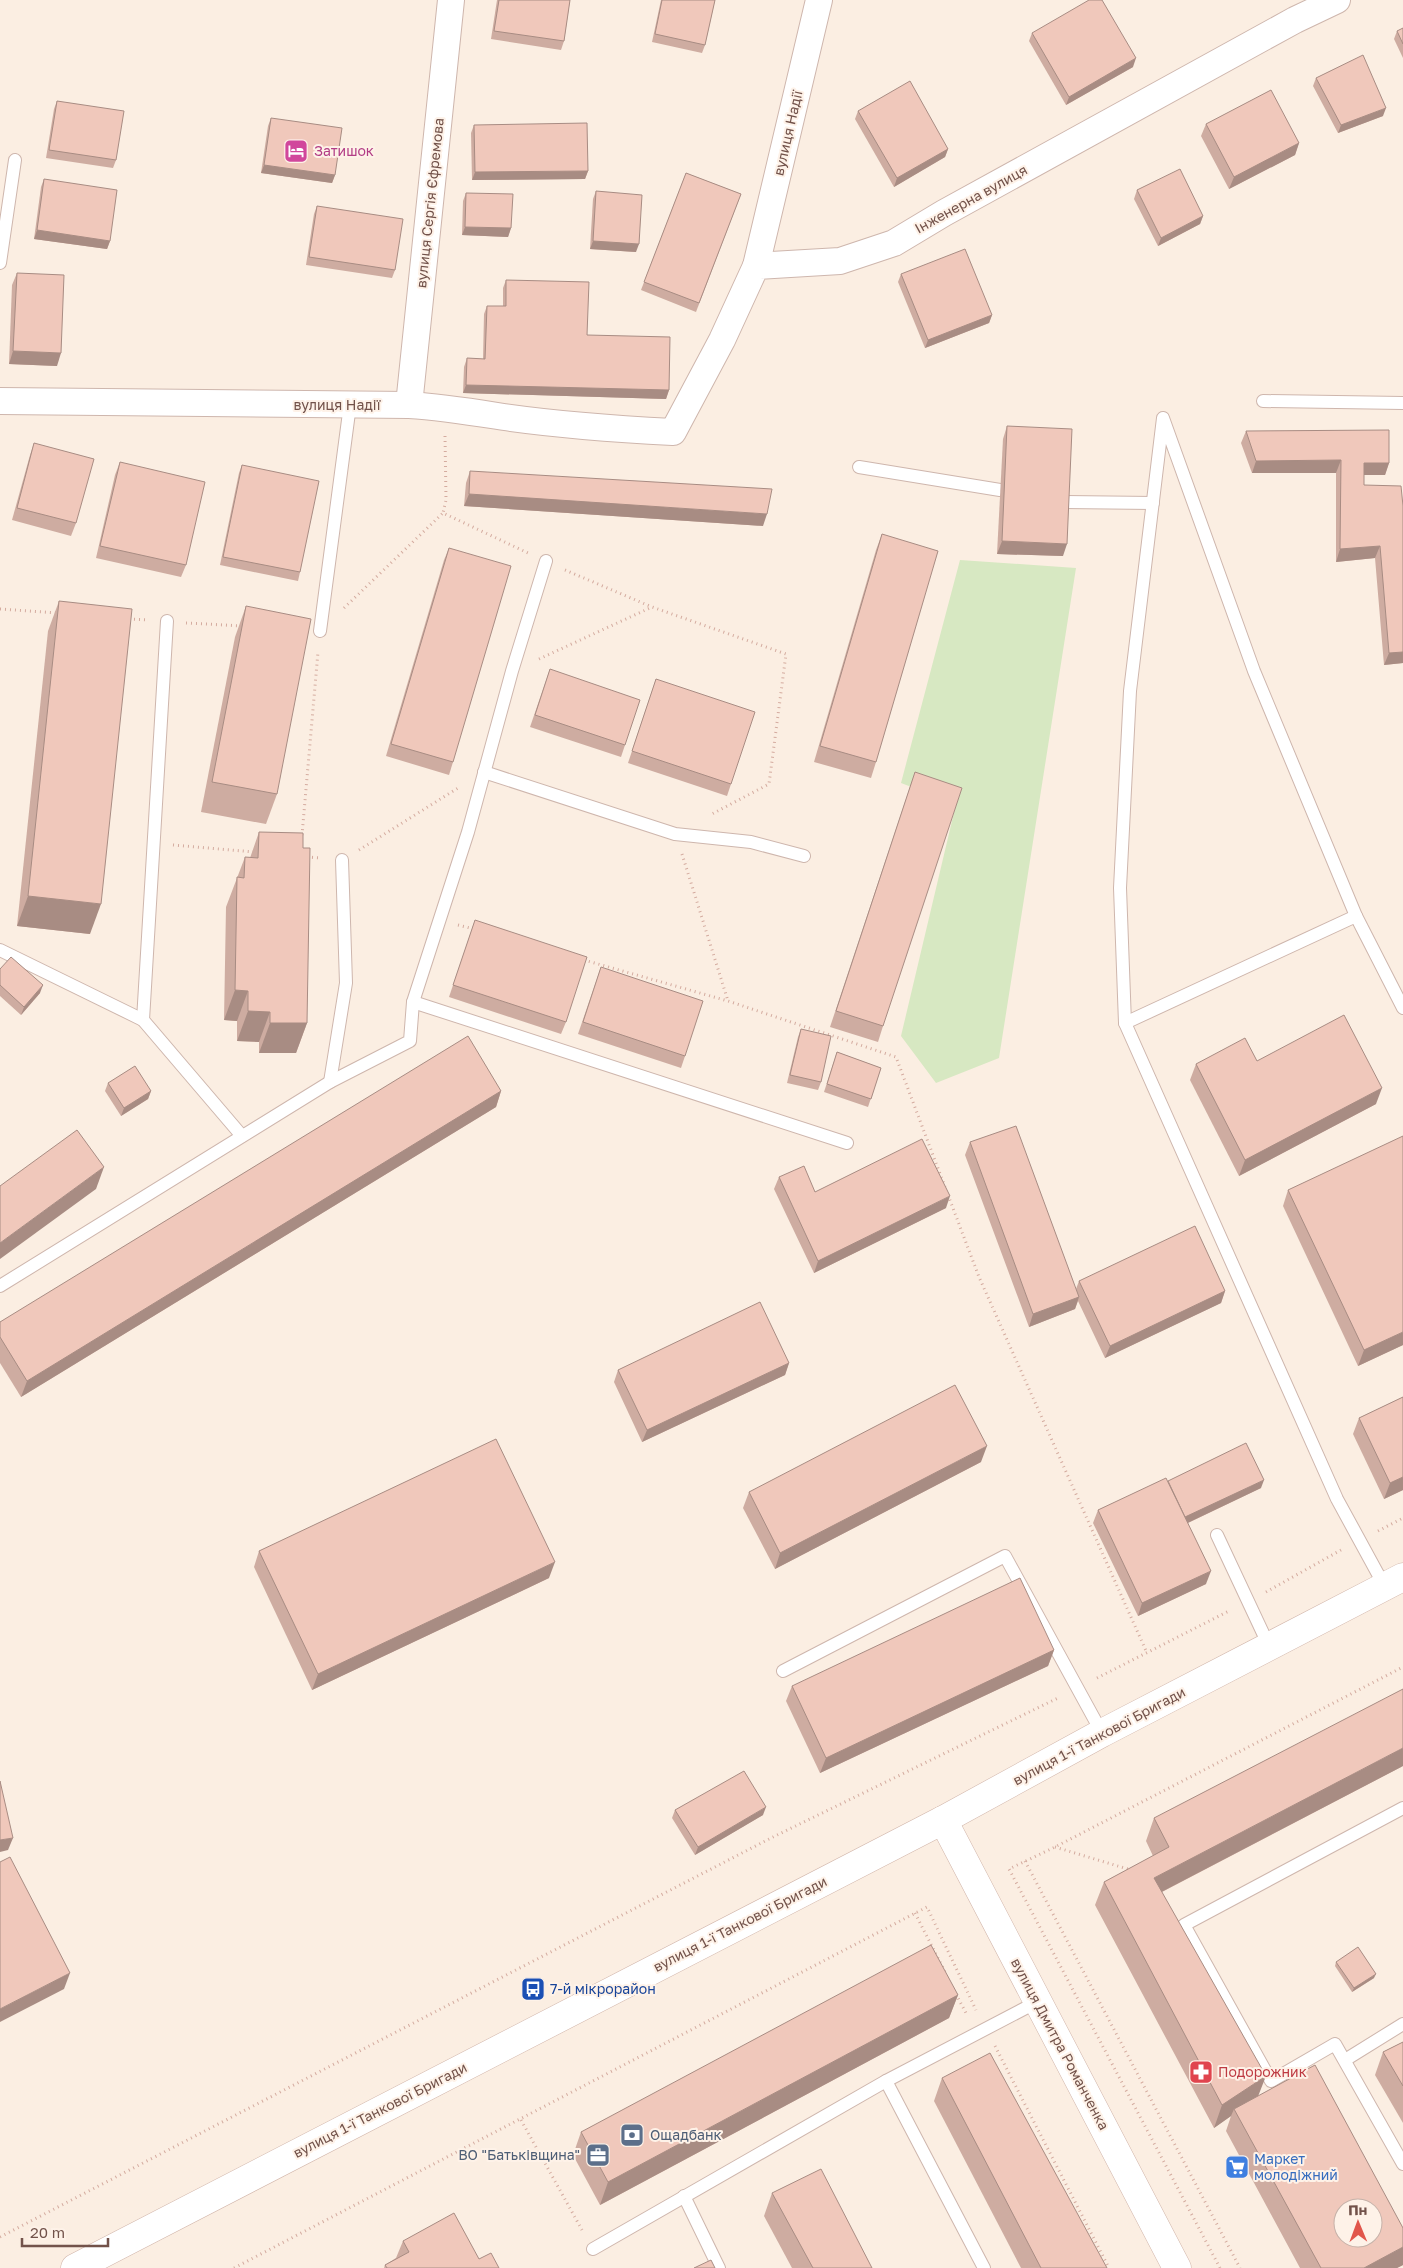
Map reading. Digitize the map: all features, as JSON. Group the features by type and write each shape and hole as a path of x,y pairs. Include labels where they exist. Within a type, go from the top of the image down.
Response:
{"main road":[{"name":"вулиця 1-ї Танкової Бригади","path":"93,2264 1394,1582"},
{"name":"вулиця Дмитра Романченка","path":"943,1820 1178,2268"}],"street":[{"name":"вулиця Сергія Єфремова","path":"409,405 451,0"},
{"name":"вулиця Надії","path":"0,401 409,405 445,407 505,417 592,427 673,432 722,340 756,266 819,0"},
{"name":"Інженерна вулиця","path":"756,266 840,261 894,243 961,204 1295,20 1337,0"}],"lane":[{"path":"0,263 15,160"},
{"path":"1263,401 1403,403"},
{"path":"320,631 350,405"},
{"path":"1394,1582 1337,1499 1125,1023 1120,888 1130,691 1163,418 1254,671 1356,916 1403,1008"},
{"path":"859,467 1000,490"},
{"path":"1065,502 1153,503"},
{"path":"0,1286 330,1082 410,1041 413,1002 468,832 512,671 546,561"},
{"path":"143,1020 166,621"},
{"path":"484,772 675,834 751,842 804,856"},
{"path":"330,1082 346,983 342,860"},
{"path":"1125,1023 1356,916"},
{"path":"0,950 143,1020 242,1136"},
{"path":"413,1002 847,1143"},
{"path":"1217,1535 1269,1646"},
{"path":"783,1671 1005,1556 1102,1734"},
{"path":"1403,1808 1184,1925 1271,2082 1335,2044 1403,2164"},
{"path":"593,2249 886,2080 1037,2002"},
{"path":"1345,2060 1403,2024"},
{"path":"886,2080 984,2268"},
{"path":"684,2196 719,2268"}],"path":[{"path":"445,407 446,500 443,513 546,561 652,607 786,654 769,784 675,834 728,1002"},
{"path":"512,671 652,607"},
{"path":"0,609 59,613"},
{"path":"127,618 166,621"},
{"path":"302,836 320,631"},
{"path":"300,856 342,860 484,772"},
{"path":"152,843 261,852"},
{"path":"440,920 477,930"},
{"path":"579,959 728,1002 896,1057 979,1277 1147,1653"},
{"path":"1220,2268 1009,1869 1403,1667"},
{"path":"0,2237 772,1838 1077,1688"},
{"path":"1055,1847 1138,1872"},
{"path":"1025,1861 1240,2268"},
{"path":"234,2268 926,1907 982,2032 1109,2268"},
{"path":"915,1913 946,1974"},
{"path":"955,1991 982,2032"},
{"path":"520,2120 593,2249"}],"green space":[{"path":"960,560 1076,568 999,1058 936,1083 901,1036 956,804 901,783"}],"building":[{"path":"499,0 570,0 564,41 494,31"},
{"path":"662,0 715,0 705,45 655,34"},
{"path":"1089,0 1102,0 1136,58 1069,97 1032,33"},
{"path":"1403,28 1403,44 1397,31"},
{"path":"1363,55 1386,108 1341,125 1316,78"},
{"path":"910,81 948,149 897,178 858,111"},
{"path":"1271,90 1299,143 1234,177 1206,124"},
{"path":"57,101 124,111 116,160 49,150"},
{"path":"271,118 342,128 335,175 264,165"},
{"path":"587,123 588,171 475,172 474,125"},
{"path":"1180,169 1203,216 1161,238 1137,190"},
{"path":"686,173 741,194 699,303 644,282"},
{"path":"44,179 117,190 110,241 37,230"},
{"path":"596,191 642,195 639,244 593,241"},
{"path":"466,193 513,194 511,228 465,227"},
{"path":"317,206 403,219 395,270 309,257"},
{"path":"965,249 992,315 928,340 901,274"},
{"path":"17,273 64,275 61,353 13,351"},
{"path":"506,280 589,282 587,335 670,337 669,390 466,385 467,358 485,359 487,306 506,306"},
{"path":"1007,426 1072,429 1067,544 1002,541"},
{"path":"1389,430 1389,463 1364,463 1364,485 1401,486 1403,506 1403,652 1389,653 1380,546 1340,549 1341,460 1256,461 1246,431"},
{"path":"34,443 94,459 76,523 17,508"},
{"path":"120,462 205,482 186,565 100,546"},
{"path":"242,465 319,481 300,572 223,557"},
{"path":"470,471 772,489 767,514 469,494"},
{"path":"882,534 938,551 876,762 820,746"},
{"path":"449,548 511,566 453,762 391,744"},
{"path":"59,601 132,609 101,904 28,896"},
{"path":"246,606 311,619 277,794 212,782"},
{"path":"550,669 640,700 625,745 535,715"},
{"path":"656,679 755,712 731,784 632,751"},
{"path":"915,772 962,788 883,1026 836,1011"},
{"path":"259,832 303,833 303,848 310,848 307,1023 270,1023 270,1012 248,1011 248,991 235,990 237,877 244,878 245,857 258,858"},
{"path":"475,920 587,957 566,1022 453,985"},
{"path":"11,957 43,985 24,1007 0,985 0,969"},
{"path":"601,967 703,1001 685,1056 583,1022"},
{"path":"1344,1015 1382,1088 1245,1160 1196,1064 1245,1038 1257,1061"},
{"path":"801,1029 831,1036 821,1082 790,1075"},
{"path":"468,1036 501,1091 27,1381 0,1337 0,1322"},
{"path":"837,1052 881,1068 871,1099 827,1084"},
{"path":"135,1066 151,1091 124,1108 108,1083"},
{"path":"1016,1126 1079,1297 1033,1314 970,1142"},
{"path":"77,1130 104,1167 0,1243 0,1186"},
{"path":"1403,1136 1403,1332 1364,1350 1288,1190"},
{"path":"922,1139 950,1196 818,1261 779,1177 804,1166 815,1192"},
{"path":"1195,1226 1225,1291 1110,1346 1079,1281"},
{"path":"760,1302 789,1363 647,1430 618,1370"},
{"path":"955,1385 987,1446 780,1553 749,1492"},
{"path":"1403,1397 1403,1477 1390,1483 1359,1418"},
{"path":"496,1439 555,1562 318,1674 259,1551"},
{"path":"1246,1443 1264,1480 1185,1517 1168,1481"},
{"path":"1166,1478 1211,1571 1142,1603 1098,1510"},
{"path":"1020,1578 1054,1650 826,1758 792,1686"},
{"path":"1403,1689 1403,1748 1154,1878 1266,2076 1222,2105 1104,1882 1169,1847 1154,1818"},
{"path":"744,1771 766,1807 698,1847 675,1810"},
{"path":"0,1781 13,1838 0,1840"},
{"path":"10,1857 70,1973 0,2009 0,1862"},
{"path":"931,1945 958,1995 608,2182 581,2132"},
{"path":"1358,1947 1376,1974 1354,1988 1336,1962"},
{"path":"1403,2042 1403,2086 1383,2052"},
{"path":"990,2053 1107,2268 1041,2268 942,2078"},
{"path":"1315,2065 1403,2228 1403,2247 1364,2268 1321,2268 1234,2109"},
{"path":"821,2169 872,2268 813,2268 772,2193"},
{"path":"454,2213 479,2259 491,2253 499,2268 387,2268 385,2265 409,2252 403,2241"},
{"path":"711,2260 715,2268 694,2268"}],"place":[{"name":"Затишок","path":"296,151"},
{"name":"7-й мікрорайон","path":"533,1989"},
{"name":"Подорожник","path":"1201,2072"},
{"name":"Ощадбанк","path":"632,2135"},
{"name":"ВО \"Батьківщина\"","path":"598,2155"},
{"name":"Маркет молодіжний","path":"1237,2167"}]}
